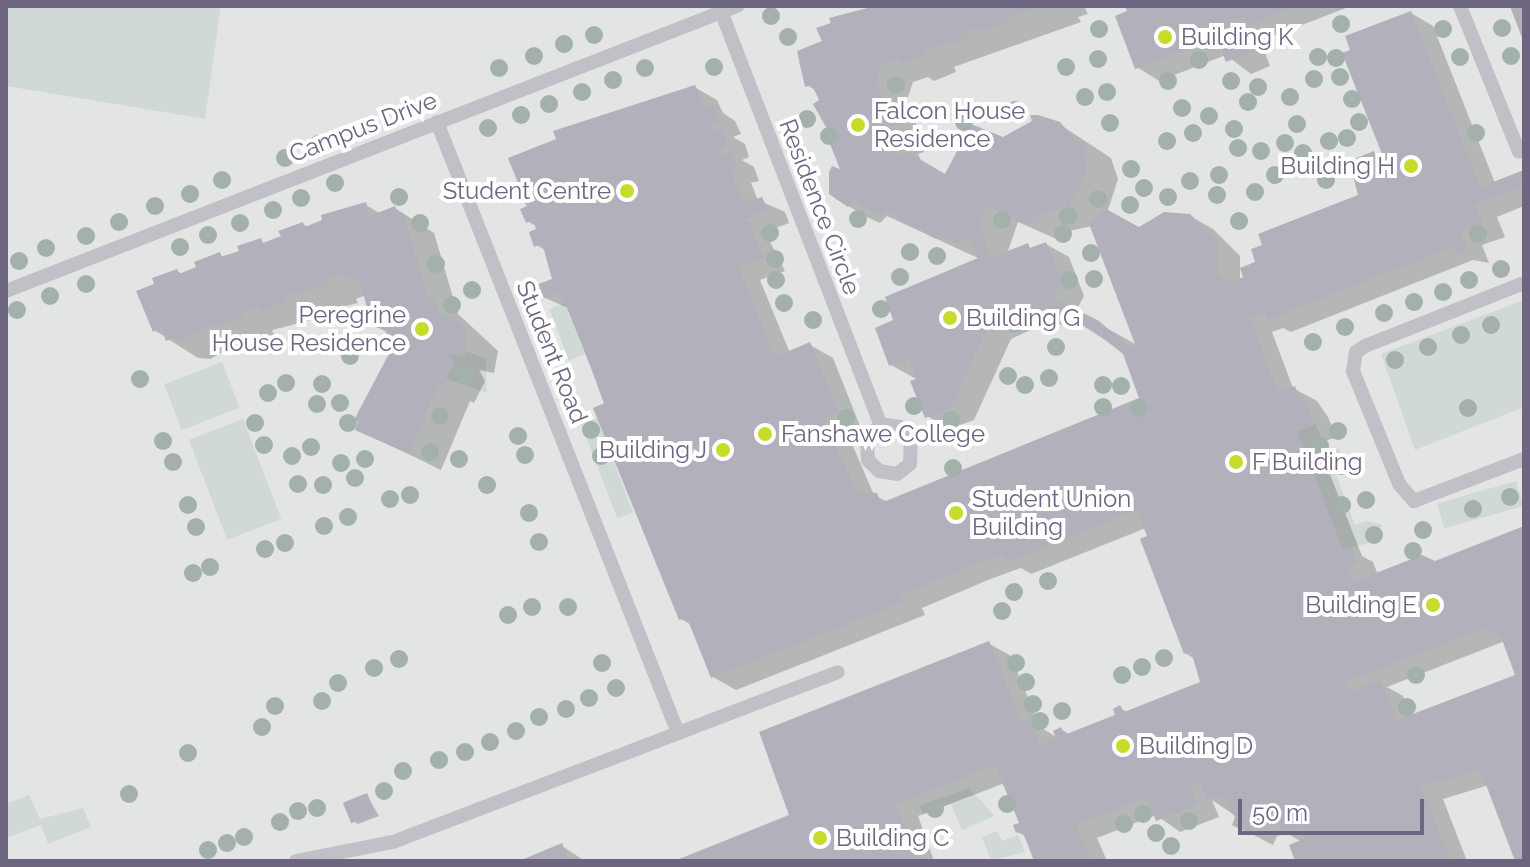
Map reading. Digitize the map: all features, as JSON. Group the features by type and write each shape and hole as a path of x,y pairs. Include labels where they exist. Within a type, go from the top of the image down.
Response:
{"lane":[{"name":"Campus Drive","path":"6,291 720,9 737,6"},
{"path":"1460,6 1519,152"},
{"name":"Residence Circle","path":"720,9 880,424"},
{"name":"Student Road","path":"437,122 678,733"},
{"path":"1524,283 1365,346 1356,352 1353,371 1399,484 1414,501 1524,459"},
{"path":"296,861 393,842 838,672"}],"shaded area":[{"name":"Fanshawe College","path":"6,6 1524,6 1524,861 6,861"},
{"path":"6,6 221,6 205,119 6,86"},
{"path":"1524,300 1524,407 1415,450 1381,354"},
{"path":"565,303 585,354 569,360 549,309"},
{"path":"466,351 486,359 487,393 447,379 454,362 450,354 463,356"},
{"path":"222,362 240,408 182,430 164,384"},
{"path":"597,418 633,512 617,518 581,424"},
{"path":"243,419 281,519 227,540 189,440"},
{"path":"1316,424 1327,453 1339,448 1345,464 1334,469 1355,525 1367,521 1382,525 1378,541 1336,551 1297,431"},
{"path":"1516,481 1523,506 1444,529 1437,504"},
{"path":"969,788 995,816 962,830 951,804 923,815 920,806"},
{"path":"29,795 40,819 83,808 91,827 48,844 41,825 6,838 6,804"},
{"path":"997,831 1002,841 1018,835 1025,852 991,861 982,837"}],"building":[{"path":"875,6 1047,6 1008,16 1010,21 983,31 982,27 966,33 968,38 924,50 926,54 902,64 899,59 882,65 875,84 896,124 891,126 894,134 889,136 896,153 905,156 906,151 945,174 971,124 1003,137 1032,121 1030,115 1038,115 1060,122 1076,141 1084,142 1087,172 1070,207 1037,214 1028,225 986,206 979,223 990,258 1028,243 1030,248 1046,242 1062,282 1054,298 1099,321 1129,347 1135,344 1089,224 1106,209 1139,227 1164,212 1190,214 1217,241 1219,275 1232,282 1243,277 1240,268 1255,262 1251,249 1262,245 1258,234 1358,195 1349,161 1374,151 1376,156 1382,154 1342,53 1350,50 1345,36 1411,11 1480,187 1524,170 1524,186 1475,204 1483,224 1461,233 1468,250 1458,254 1455,246 1267,320 1265,313 1250,319 1278,391 1295,386 1301,403 1306,402 1314,424 1297,431 1343,549 1350,546 1357,564 1347,568 1353,582 1422,555 1435,561 1524,526 1524,861 1515,861 1480,769 1421,787 1451,861 1295,861 1289,845 1306,838 1301,828 1283,834 1278,820 1254,824 1250,833 1240,829 1232,825 1235,817 1221,795 1208,800 1200,783 1190,787 1197,804 1156,821 1146,798 1076,825 1091,861 1034,861 1022,830 1016,833 1013,825 1019,823 995,765 896,804 918,861 674,861 789,815 759,732 989,641 1022,723 1030,719 1040,745 1056,738 1053,731 1061,727 1064,735 1115,715 1113,709 1120,705 1124,712 1200,682 1191,651 1184,654 1140,539 1147,536 1137,510 1007,563 1004,554 965,568 900,595 903,602 711,678 687,618 679,620 593,408 605,403 561,293 541,299 536,285 552,279 542,243 534,247 529,232 536,229 533,220 526,223 520,209 527,206 524,197 516,199 510,186 518,183 508,158 556,139 553,131 695,85 705,109 713,105 719,121 711,124 714,131 722,129 728,144 720,148 723,155 731,152 737,168 730,170 736,185 746,202 762,197 768,210 743,220 749,221 763,258 739,267 775,357 810,342 839,413 825,418 837,450 857,492 877,493 881,503 1139,398 1123,354 1093,330 1045,305 1041,315 1021,307 1018,313 988,326 951,408 925,418 910,381 916,379 909,359 889,366 875,328 893,320 885,297 978,258 970,238 956,243 939,235 936,239 885,211 883,216 858,205 855,199 848,207 829,194 829,172 832,166 840,169 830,144 835,143 813,104 819,100 812,85 805,87 797,51 822,41 816,28 831,23 829,18","holes":["1483,629 1501,637 1515,675 1397,720 1380,680 1351,692 1346,681"]},
{"name":"Building K","path":"1125,6 1296,6 1247,25 1244,17 1229,22 1233,33 1240,30 1249,53 1226,62 1217,39 1224,36 1220,26 1206,31 1209,40 1135,69 1115,16 1127,11"},
{"path":"1510,6 1524,6 1524,43"},
{"name":"Peregrine House Residence","path":"366,202 370,216 395,206 398,214 403,213 429,299 434,297 440,315 454,317 467,332 466,351 463,356 450,354 455,362 443,387 438,385 409,454 355,430 358,422 354,420 392,348 385,330 372,326 360,282 344,274 326,281 328,286 284,296 286,301 261,311 259,306 242,312 244,317 219,326 217,322 177,342 175,337 166,341 161,327 153,332 136,291 154,284 152,278 177,269 179,274 196,267 194,262 220,252 222,257 239,251 237,246 261,238 263,243 281,236 278,231 303,222 305,227 322,220 321,215"},
{"path":"367,793 375,813 351,823 343,803"},
{"path":"562,843 569,861 519,861"}],"place":[{"name":"Building K","path":"1165,37"},
{"name":"Falcon House Residence","path":"858,125"},
{"name":"Building H","path":"1411,166"},
{"name":"Student Centre","path":"627,191"},
{"name":"Building G","path":"950,318"},
{"name":"Peregrine House Residence","path":"422,329"},
{"name":"Fanshawe College","path":"765,434"},
{"name":"Building J","path":"723,450"},
{"name":"F Building","path":"1236,462"},
{"name":"Student Union Building","path":"956,513"},
{"name":"Building E","path":"1433,605"},
{"name":"Building D","path":"1123,746"},
{"name":"Building C","path":"820,838"}]}
